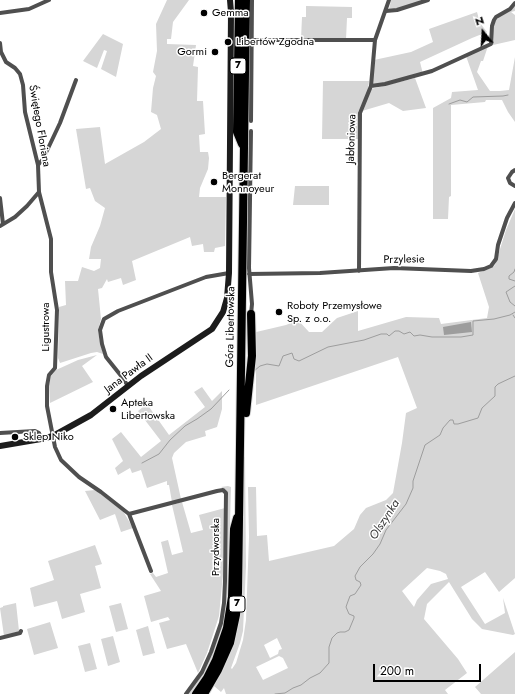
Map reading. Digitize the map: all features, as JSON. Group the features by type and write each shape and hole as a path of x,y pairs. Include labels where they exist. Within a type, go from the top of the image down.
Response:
{"highway":[{"name":"Góra Libertowska","path":"239,0 237,132 244,147"},
{"name":"Góra Libertowska","path":"204,694 216,676 231,637 235,620 239,585 246,0"},
{"path":"244,110 250,131"},
{"name":"7","path":"240,479 246,464 246,408 252,356 251,314"},
{"name":"Góra Libertowska","path":"196,694 207,678 216,660 227,628 232,598 234,529 240,507"}],"street":[{"path":"0,13 29,9 49,0"},
{"name":"Góra Libertowska","path":"229,273 230,0"},
{"path":"251,121 252,0"},
{"name":"Jabłoniowa","path":"359,272 360,113 371,86 375,40 389,0"},
{"path":"386,11 397,10 428,0"},
{"path":"371,86 385,84 432,71 491,44 492,26 494,20 496,17 510,9 515,3"},
{"path":"252,40 375,40"},
{"name":"Świętego Floriana","path":"0,43 1,52 6,62 15,68 20,74 23,85 25,112 38,165 39,192"},
{"path":"38,165 43,159 60,123 76,80"},
{"name":"Góra Libertowska","path":"250,131 249,274 252,306 251,314"},
{"path":"515,170 508,178 510,183 515,186"},
{"path":"2,225 27,206 39,192"},
{"name":"Ligustrowa","path":"39,192 51,239 51,272 57,310 55,368 49,374 47,386 47,406 53,436"},
{"path":"0,198 2,225"},
{"name":"Przylesie","path":"249,274 359,272 394,268 471,271 488,268 496,259 498,245 507,218 515,203"},
{"path":"128,386 106,357 100,330 104,319 117,312 206,277 229,273"},
{"name":"Jana Pawła II","path":"0,446 53,436 91,415 155,366 213,328 221,316 226,303 229,273"},
{"path":"0,433 35,431 39,433 41,439"},
{"path":"53,436 55,447 61,460 79,477 129,514 151,571"},
{"name":"Przydworska","path":"129,514 217,491 223,490 226,493 225,581 221,623 202,672 186,694"},
{"path":"0,638 20,633 21,631"}],"shaded area":[{"path":"167,0 189,0 173,22 171,39 167,39 167,44 196,45 193,66 198,67 197,101 203,101 205,134 199,135 200,152 208,152 209,158 208,169 200,188 199,197 226,197 225,246 215,248 214,252 204,252 203,244 192,246 190,237 132,261 136,280 123,285 121,278 108,282 107,279 102,288 98,289 101,319 98,330 103,354 97,352 91,353 60,363 58,358 59,307 66,305 65,281 78,281 82,267 94,271 100,268 101,259 89,259 91,247 100,226 105,208 95,201 90,188 86,189 76,129 100,127 105,164 144,142 161,129 157,115 151,112 153,88 156,76 153,72 157,51 156,24"},
{"path":"391,0 425,0 389,10"},
{"path":"306,6 352,7 352,18 347,18 346,39 301,39 302,17 306,17"},
{"path":"515,6 515,11 511,12 515,15 515,40 493,45 495,21"},
{"path":"477,12 480,23 487,32 420,62 423,74 371,86 374,60 411,52 433,42 429,29"},
{"path":"103,34 123,44 116,77 101,69 107,51 104,50 97,68 83,61"},
{"path":"488,46 483,61 481,61 477,72 490,91 509,90 515,57 515,122 502,100 486,100 485,102 451,105 451,196 449,197 448,219 433,219 433,108 451,98 452,92 478,90 466,56"},
{"path":"415,78 426,108 403,111 389,103 362,111 371,89"},
{"path":"323,81 369,81 368,90 358,112 358,139 322,139"},
{"path":"295,186 329,186 329,205 293,205"},
{"path":"515,209 515,578 499,592 485,572 461,587 485,624 505,613 503,598 515,634 513,635 482,629 472,619 449,582 427,604 424,619 458,659 467,673 445,690 448,694 226,694 224,688 221,692 214,686 225,664 243,457 245,457 246,566 243,631 231,668 232,669 236,663 243,640 246,620 249,537 248,487 256,487 257,536 267,535 269,561 334,546 354,529 360,515 366,508 386,500 393,493 406,413 417,408 398,357 256,405 256,373 253,361 252,333 286,325 298,320 309,332 322,332 337,318 358,311 358,331 406,317 439,318 441,324 487,318 489,307 478,273 495,265 506,230","holes":["427,568 446,574 448,579 431,584 417,600 414,607 402,591","277,638 282,649 279,650 278,654 270,658 264,645","279,656 283,658 288,668 263,680 256,667"]},
{"path":"471,322 472,332 444,335 443,327"},
{"path":"97,355 82,366 93,382 50,403 49,385 51,376 56,370 78,360"},
{"path":"202,387 212,401 222,391 222,409 217,427 205,431 206,436 186,442 174,453 172,458 181,499 172,502 167,481 147,488 141,470 132,473 130,468 118,475 115,468 123,461 112,439 121,432 141,457 161,441 138,411 147,404 169,435 205,407 194,392"},
{"path":"221,487 231,487 228,601 222,632 212,662 191,694 188,694 200,677 208,660 225,608 228,494 226,490"},
{"path":"95,490 123,511 133,528 121,532 115,514 100,520 85,491"},
{"path":"182,502 191,533 203,530 199,515 225,508 223,574 219,616 207,653 198,673 186,644 167,649 159,623 170,620 168,617 151,622 144,596 161,591 150,574 153,573 156,577 168,573 161,542 168,540 172,555 183,552 172,505"},
{"path":"95,545 102,564 95,566 101,588 80,594 85,612 62,619 57,601 34,607 30,588 54,580 48,561"},
{"path":"16,603 19,631 4,636 0,608"},
{"path":"121,603 128,629 116,632 109,606"},
{"path":"50,622 58,648 34,655 27,629"},
{"path":"148,626 155,653 143,656 136,630"},
{"path":"113,636 120,662 108,666 101,639"},
{"path":"90,643 97,669 85,672 78,646"},
{"path":"515,652 515,694 481,694 475,687"}],"waterway":[{"path":"449,104 460,100 467,102 473,97 508,95"},
{"name":"Olszynka","path":"515,269 509,276 509,279 515,281"},
{"name":"Olszynka","path":"515,286 506,292 510,302 515,306"},
{"path":"254,371 260,366 267,364 279,366 283,356 292,353 294,359 299,361 328,347 364,340 381,334 387,334 389,336 395,331 399,331 404,334 410,332 414,336 420,335 432,337 461,337 473,335 473,321 494,319 510,315 515,312"},
{"name":"Olszynka","path":"275,694 285,693 320,673 329,663 329,647 332,638 337,633 349,630 354,616 349,614 346,607 350,596 355,594 361,585 360,582 356,580 355,576 360,567 373,554 380,544 386,530 406,504 413,488 413,481 425,445 440,435 443,428 450,420 453,420 454,424 458,424 478,418 482,408 495,396 495,387 515,376"},
{"path":"142,463 159,454 170,440 185,426 211,409 229,390"}],"place":[{"name":"Gemma","path":"204,13"},
{"name":"Libertów Zgodna","path":"228,42"},
{"name":"Gormi","path":"215,52"},
{"name":"Bergerat Monnoyeur","path":"214,182"},
{"name":"Roboty Przemysłowe Sp. z o.o.","path":"279,312"},
{"name":"Apteka Libertowska","path":"113,409"},
{"name":"Sklep Niko","path":"15,437"}]}
